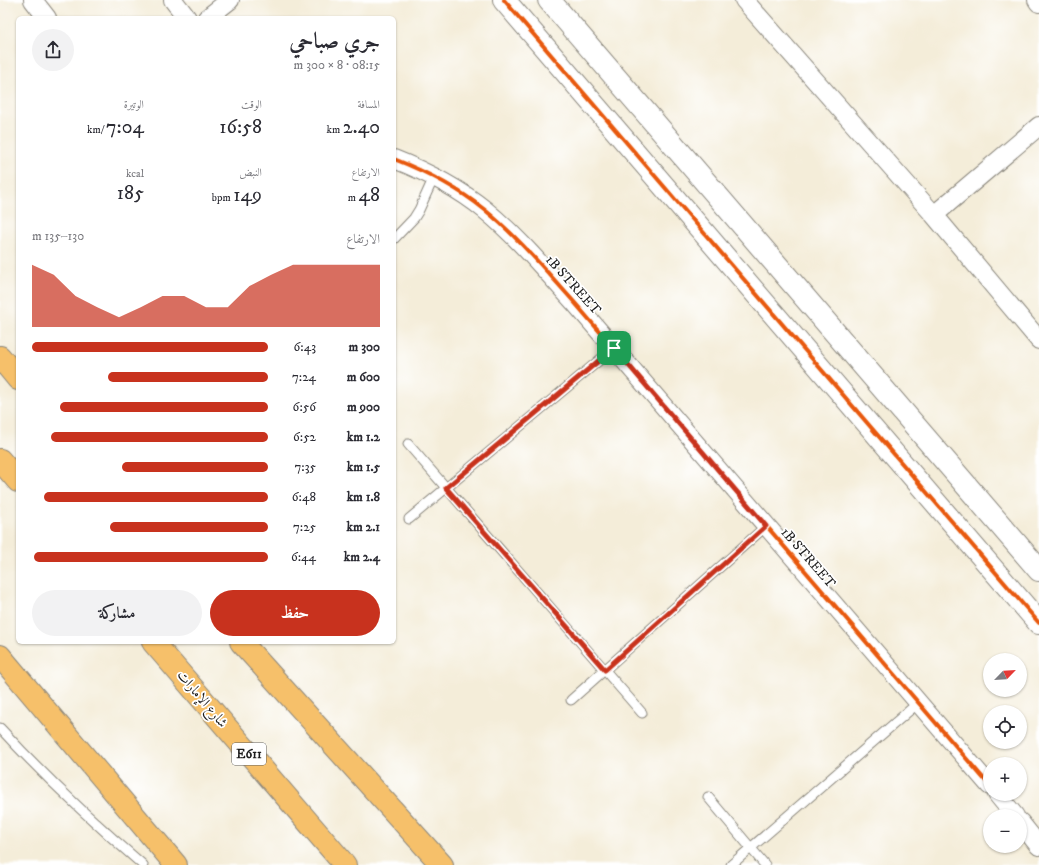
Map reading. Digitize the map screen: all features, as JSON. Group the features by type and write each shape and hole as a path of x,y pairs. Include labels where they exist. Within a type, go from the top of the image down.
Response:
{"highway":[{"path":"0,357 16,376"},
{"path":"0,460 16,480"},
{"name":"شارع الإمارات","path":"155,644 345,865"},
{"path":"243,644 442,865"},
{"path":"0,656 176,865"}],"street":[{"path":"33,0 45,16"},
{"path":"210,16 230,0"},
{"path":"504,0 1039,623"},
{"path":"549,0 1039,570"},
{"path":"744,0 934,216 1039,340"},
{"path":"934,216 1039,126"},
{"name":"1B STREET","path":"396,160 420,169 464,195 504,227 575,303 983,778"},
{"path":"1003,801 1009,809"},
{"path":"1027,831 1039,846"}],"lane":[{"path":"396,238 417,214 434,177"},
{"path":"409,520 614,348"},
{"path":"408,444 642,713"},
{"path":"571,700 766,526"},
{"path":"731,865 918,703"},
{"path":"0,728 62,791 105,832 143,865"},
{"path":"708,797 765,865"}],"cycle path":[{"path":"504,0 1039,623"},
{"path":"396,160 430,175 475,202 497,220 520,243 575,303 983,778"}],"route":[{"path":"614,348 766,526 605,670 446,488 614,348"}]}
